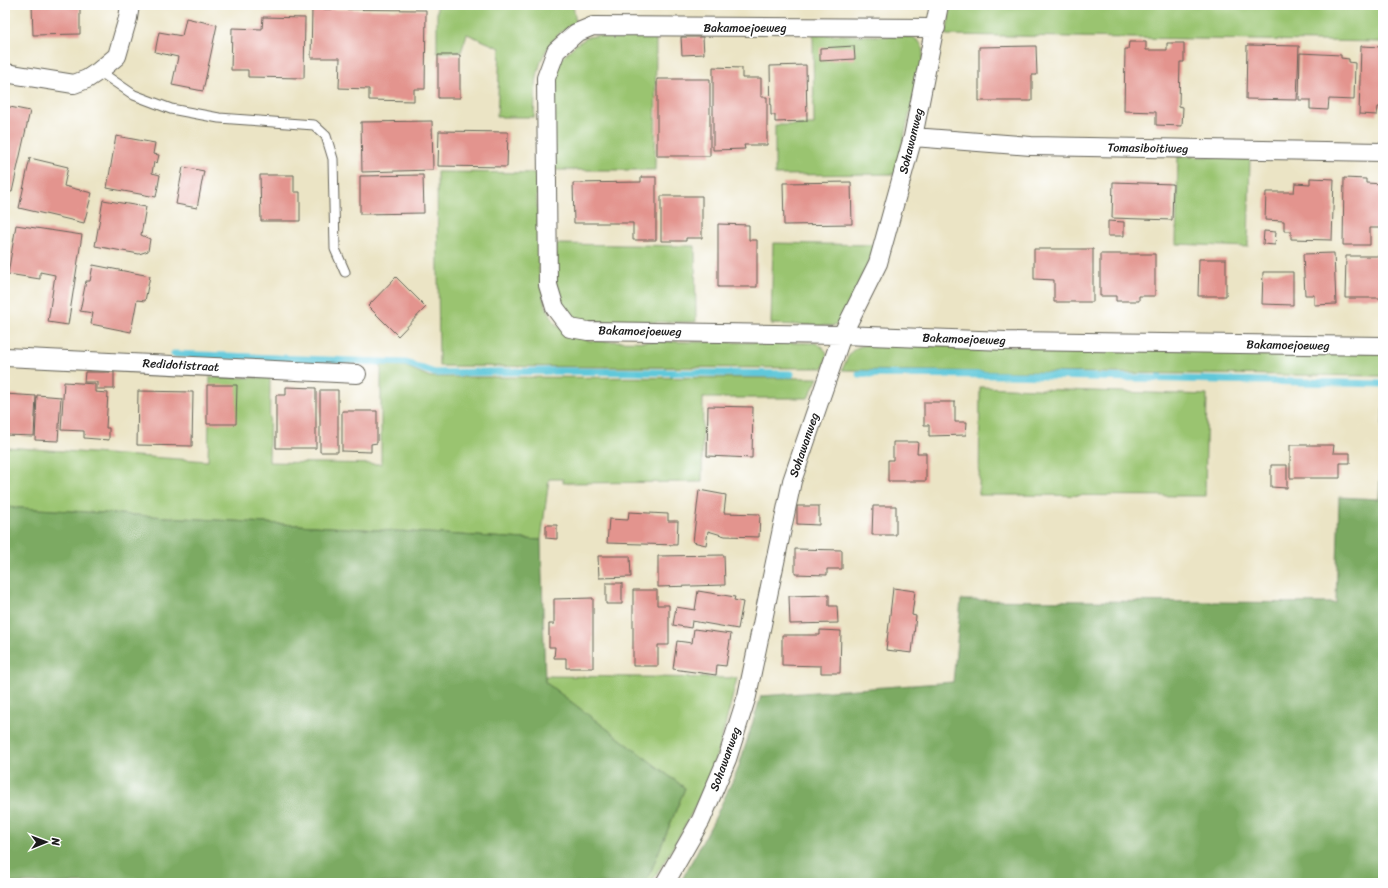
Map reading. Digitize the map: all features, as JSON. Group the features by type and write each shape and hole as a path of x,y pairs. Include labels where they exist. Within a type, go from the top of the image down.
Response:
{"street":[{"path":"5,74 74,84 87,80 117,56 128,18 130,5"},
{"name":"Sohawanweg","path":"665,883 701,820 727,759 747,696 792,481 842,335 878,263 913,136 936,28 939,5"},
{"name":"Bakamoejoeweg","path":"936,28 593,26 576,33 556,51 546,78 548,285 555,308 570,328 588,331 842,335 1006,341 1383,346"},
{"name":"Tomasiboitiweg","path":"913,136 1031,146 1383,152"},
{"name":"Redidotistraat","path":"5,357 357,374"}],"lane":[{"path":"99,71 134,95 171,109 219,118 314,125 326,136 333,159 335,249 344,272"}],"green space":[{"path":"437,5 573,5 576,23 560,33 545,52 541,62 536,83 534,117 497,117 500,48 467,34 461,52 437,52"},
{"path":"951,5 1383,5 1383,42 946,35"},
{"path":"813,34 912,37 920,43 923,59 895,174 775,175 775,125 814,125"},
{"path":"602,35 656,36 655,170 552,170 554,72 563,57 575,45 588,37"},
{"path":"1178,156 1250,158 1248,247 1176,244"},
{"path":"437,172 536,173 539,272 544,302 556,325 575,337 591,341 816,343 827,353 823,368 439,366"},
{"path":"773,243 875,245 869,262 840,322 832,326 771,324"},
{"path":"556,244 695,246 696,322 588,322 574,320 566,313 556,288"},
{"path":"877,344 1383,352 1383,376 842,370 848,357 858,347"},
{"path":"381,365 405,366 430,377 818,378 808,398 703,398 702,482 563,483 563,479 549,479 541,540 5,507 5,447 208,461 210,377 270,378 269,462 381,464"},
{"path":"980,387 1207,395 1205,496 979,495"},
{"path":"1383,409 1383,883 680,883 713,822 738,769 761,696 953,682 961,600 1336,603 1339,497 1379,499"},
{"path":"5,507 541,540 545,682 685,788 646,883 5,883"},
{"path":"545,676 737,678 725,726 710,773 698,801 683,829 651,883 646,883 685,788 545,682"}],"building":[{"path":"32,5 80,5 80,34 33,35"},
{"path":"312,9 426,10 425,89 414,89 414,101 369,100 369,89 339,88 340,58 311,58"},
{"path":"263,17 305,18 304,78 248,77 248,70 231,70 232,28 262,29"},
{"path":"186,18 217,25 203,91 172,85 178,57 155,52 159,32 182,36"},
{"path":"681,37 703,37 704,54 682,55"},
{"path":"1129,42 1146,42 1146,50 1167,50 1167,43 1184,43 1184,62 1180,62 1179,106 1183,107 1182,126 1156,125 1156,112 1124,111 1125,49 1128,49"},
{"path":"1247,45 1299,46 1297,100 1246,99"},
{"path":"854,46 855,59 820,61 820,48"},
{"path":"1036,46 1037,75 1032,75 1032,101 979,101 979,47"},
{"path":"1361,46 1383,47 1383,107 1378,107 1377,115 1359,114"},
{"path":"1300,53 1341,55 1341,58 1349,59 1349,62 1355,63 1354,100 1329,99 1328,110 1310,109 1310,100 1299,100"},
{"path":"438,55 460,55 460,98 438,98"},
{"path":"806,65 807,121 775,122 775,115 771,115 770,66"},
{"path":"713,67 742,68 742,78 761,78 761,97 767,97 767,145 744,145 745,149 713,150"},
{"path":"657,79 710,79 710,156 657,156"},
{"path":"5,106 30,111 12,192 5,191"},
{"path":"432,121 433,170 362,172 361,122"},
{"path":"439,131 508,132 507,167 438,166"},
{"path":"116,136 155,143 153,154 159,155 157,163 154,162 152,173 160,175 156,197 107,188"},
{"path":"30,158 68,167 64,186 92,193 84,223 19,208"},
{"path":"183,167 204,171 197,208 176,204"},
{"path":"260,175 294,175 294,192 300,192 300,221 261,221"},
{"path":"423,175 424,213 360,214 360,176"},
{"path":"641,177 656,177 656,240 633,240 633,223 574,223 573,183 641,182"},
{"path":"1310,178 1334,179 1332,240 1291,239 1291,231 1284,231 1284,221 1265,220 1266,192 1294,192 1295,183 1310,184"},
{"path":"1344,178 1366,179 1366,183 1383,184 1383,228 1370,228 1370,245 1343,245"},
{"path":"851,182 852,224 784,225 783,183"},
{"path":"1113,182 1173,184 1172,220 1112,218"},
{"path":"661,196 702,196 702,238 686,238 686,241 661,241"},
{"path":"103,200 146,207 141,235 150,239 148,251 139,254 95,246"},
{"path":"1108,221 1124,222 1124,236 1108,236"},
{"path":"718,224 749,225 749,240 757,240 757,287 718,287"},
{"path":"16,225 82,235 68,325 48,322 55,275 40,272 40,279 8,274"},
{"path":"1264,231 1276,232 1275,245 1263,244"},
{"path":"1034,249 1093,249 1093,302 1054,302 1054,280 1034,279"},
{"path":"1334,253 1336,304 1314,305 1314,295 1305,295 1303,254"},
{"path":"1100,254 1155,254 1155,296 1139,296 1139,301 1116,301 1116,296 1100,296"},
{"path":"1346,256 1383,256 1383,298 1345,298"},
{"path":"1199,259 1226,259 1226,296 1198,296"},
{"path":"93,265 150,276 145,301 137,300 131,332 91,324 93,313 80,311 86,281 90,281"},
{"path":"1263,272 1293,272 1293,305 1262,304"},
{"path":"396,277 426,307 398,336 368,306"},
{"path":"85,372 114,372 114,389 97,389 97,382 84,382"},
{"path":"64,382 95,384 95,392 108,393 106,428 109,428 109,440 84,438 84,431 61,430"},
{"path":"207,385 237,385 236,424 207,424"},
{"path":"286,387 316,388 316,448 276,448 276,395 286,395"},
{"path":"320,390 338,390 338,452 320,452"},
{"path":"138,391 193,392 192,446 137,445"},
{"path":"5,394 36,396 34,436 5,435"},
{"path":"37,395 61,397 58,441 35,440"},
{"path":"924,402 955,402 955,422 967,422 966,435 929,436 929,425 924,425"},
{"path":"708,406 753,407 752,458 707,456"},
{"path":"342,411 377,411 377,443 371,444 371,452 342,451"},
{"path":"893,442 918,442 917,453 926,453 926,481 888,481 888,460 893,460"},
{"path":"1290,445 1334,445 1333,453 1350,453 1350,463 1340,463 1340,478 1290,478"},
{"path":"1271,465 1287,465 1287,488 1271,487"},
{"path":"699,490 726,495 724,513 760,514 759,537 725,536 708,531 706,545 693,542"},
{"path":"797,506 819,506 819,525 797,524"},
{"path":"873,506 896,506 896,535 872,535"},
{"path":"629,512 668,514 668,521 678,521 677,545 607,543 609,519 628,520"},
{"path":"546,525 557,525 557,539 546,538"},
{"path":"795,549 842,550 842,569 827,569 827,575 795,574"},
{"path":"724,555 725,585 658,587 658,556"},
{"path":"598,556 630,556 631,577 599,578"},
{"path":"606,583 622,583 622,604 606,604"},
{"path":"893,588 915,591 912,615 916,616 912,653 886,650"},
{"path":"633,590 657,590 657,605 669,605 669,645 658,645 658,666 633,666"},
{"path":"698,591 735,597 734,600 743,602 738,629 692,621 691,628 673,625 676,607 695,610"},
{"path":"829,595 829,606 837,606 838,623 790,624 789,596"},
{"path":"593,598 593,668 566,668 566,658 554,658 555,647 549,647 549,624 554,624 554,599"},
{"path":"694,629 731,634 726,666 717,665 716,675 673,669 677,641 692,643"},
{"path":"820,630 841,631 840,673 821,673 821,666 782,665 782,635 820,635"}],"waterway":[{"path":"174,354 406,363 435,373 557,371 791,374"},
{"path":"859,374 1007,375 1383,384"}]}
